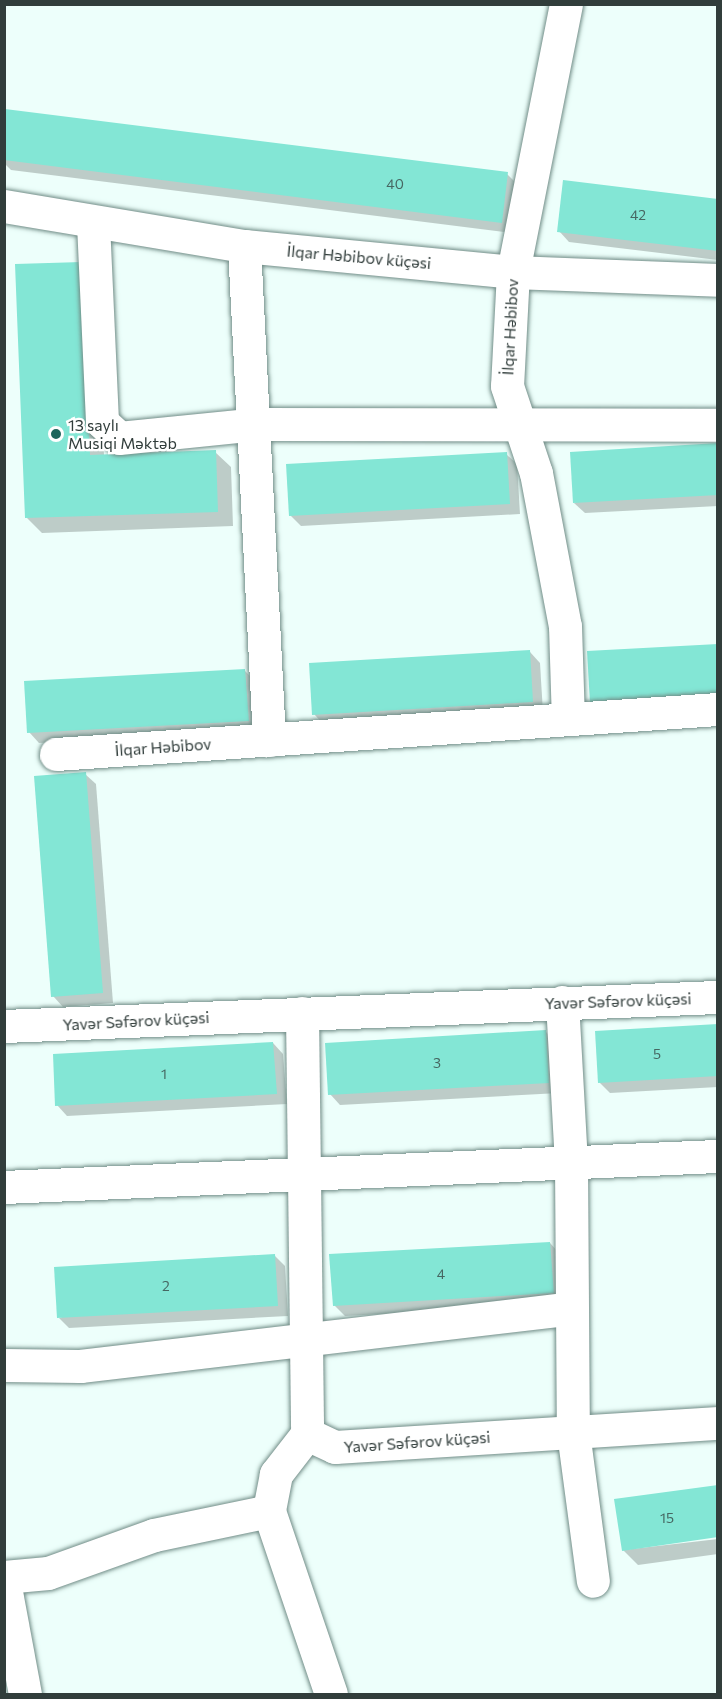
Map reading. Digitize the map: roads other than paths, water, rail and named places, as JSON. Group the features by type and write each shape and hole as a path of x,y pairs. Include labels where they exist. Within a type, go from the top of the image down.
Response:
{"street":[{"name":"İlqar Həbibov","path":"566,4 513,272 507,386 536,473 565,626 568,719"},
{"name":"İlqar Həbibov küçəsi","path":"4,206 93,223 244,246 513,272 717,280"},
{"path":"93,223 102,422 119,438 256,424 717,425"},
{"path":"244,246 256,424 269,740"},
{"name":"İlqar Həbibov","path":"56,754 717,709"},
{"name":"Yavər Səfərov küçəsi","path":"4,1026 717,997"},
{"path":"562,1002 571,1162 573,1432 593,1581"},
{"path":"302,1013 301,1174 307,1434 276,1474 269,1511 330,1695"},
{"path":"4,1187 717,1156"},
{"path":"4,1365 80,1366 304,1342 572,1308"},
{"name":"Yavər Səfərov küçəsi","path":"307,1434 335,1447 717,1423"},
{"path":"4,1576 48,1573 154,1535 269,1511"},
{"path":"4,1581 17,1683"}],"place":[{"name":"13 saylı Musiqi Məktəb","path":"56,434"}]}
